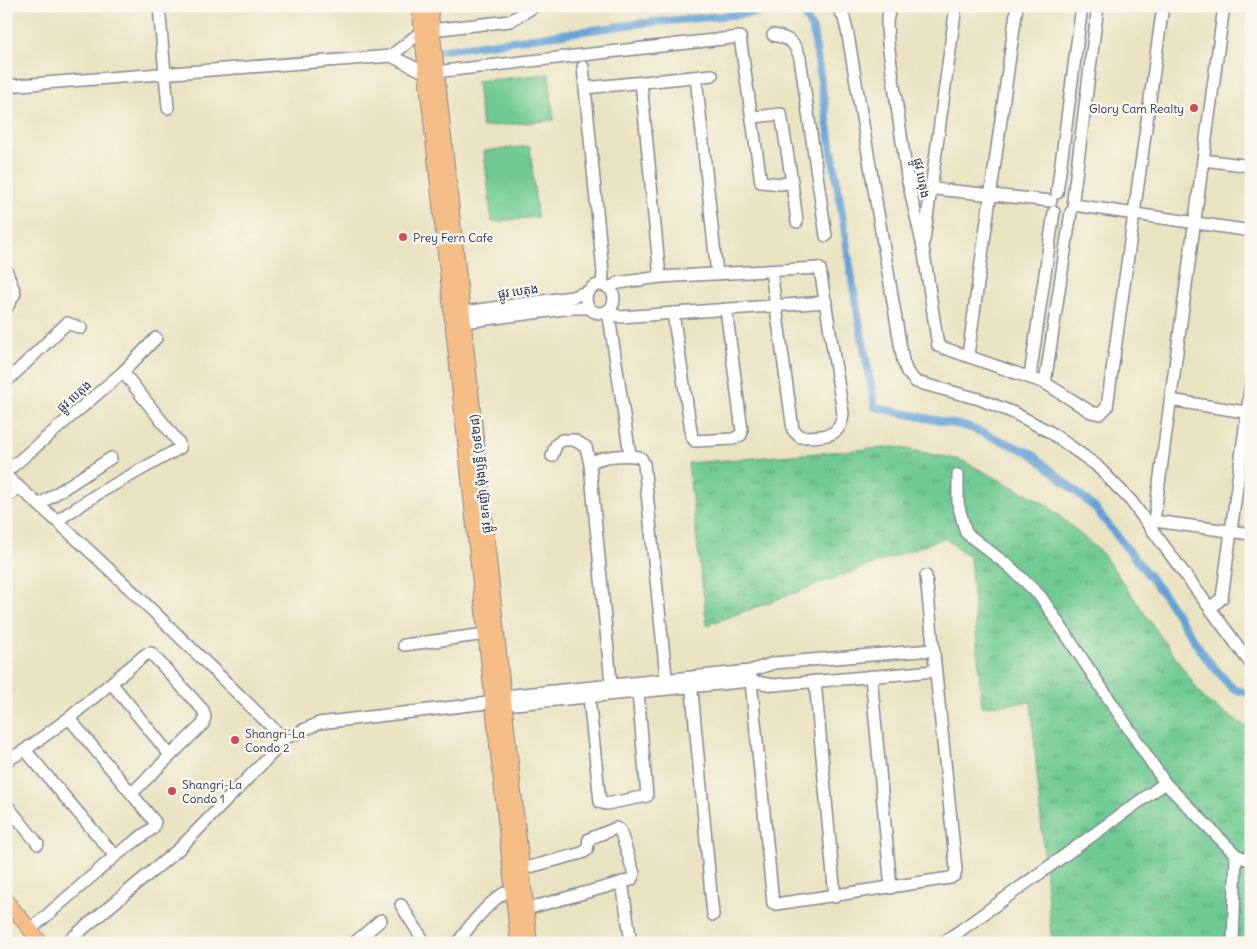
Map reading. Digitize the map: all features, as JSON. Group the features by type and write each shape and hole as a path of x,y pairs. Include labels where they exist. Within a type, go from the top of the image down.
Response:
{"main road":[{"name":"ផ្លូវ ឧកញ៉ា ម៉ុងឫទ្ធី (១៩២៨)","path":"419,6 428,34"},
{"name":"ផ្លូវ ឧកញ៉ា ម៉ុងឫទ្ធី (១៩២៨)","path":"430,6 428,34 431,68 518,888 518,943"},
{"name":"ផ្លូវ ឧកញ៉ា ម៉ុងឫទ្ធី (១៩២៨)","path":"458,318 486,634 499,701 522,869 518,888 526,909 530,943"},
{"path":"6,900 41,943"}],"street":[{"path":"159,6 168,108"},
{"path":"391,56 428,34 510,21 535,6"},
{"path":"837,6 844,18 848,34 903,361 907,372 911,378 923,385 996,405 1050,432 1084,456 1111,479 1152,523 1251,664"},
{"name":"ផ្លូវ បេតុង","path":"890,6 887,22 888,43 907,177 923,246 936,338 938,346 968,355"},
{"path":"923,246 956,6"},
{"path":"1017,6 968,355 1046,383 1091,412 1100,414 1107,407 1132,214 1163,6"},
{"path":"1030,376 1082,6"},
{"path":"1046,383 1073,205 1098,6"},
{"path":"1152,523 1224,6"},
{"path":"773,35 787,38 796,46 800,58 826,236"},
{"path":"6,86 391,56 431,68 740,37 753,116 761,182 780,184 792,182"},
{"path":"583,66 603,272 605,286 614,300 608,311 630,456"},
{"path":"585,88 712,75"},
{"path":"696,77 718,274"},
{"path":"641,82 660,277"},
{"path":"753,116 781,114 797,222"},
{"path":"1204,160 1251,166"},
{"path":"907,177 916,187 932,187 1054,202 1066,192 1073,205"},
{"path":"1054,202 1061,215 1073,205 1251,231"},
{"path":"771,271 776,306 793,430 800,437 837,432 842,418 826,302 820,269 771,271 660,277 605,286 593,286 587,292 585,300 588,308 597,313 608,311 621,317 776,306 826,302"},
{"path":"6,270 14,294 6,309"},
{"name":"ផ្លូវ បេតុង","path":"458,318 572,297 587,292"},
{"name":"ផ្លូវ បេតុង","path":"458,318 588,308"},
{"path":"673,313 692,437 695,441 733,439 742,434 742,431 726,309"},
{"path":"6,382 67,323 81,328"},
{"name":"ផ្លូវ បេតុង","path":"6,474 123,372 156,338"},
{"path":"58,520 99,493 180,448 179,443 123,372"},
{"path":"1210,608 1222,598 1249,412 1251,383"},
{"path":"1170,400 1249,412"},
{"path":"552,456 556,446 562,440 574,440 586,447 590,464 611,690"},
{"path":"590,464 597,459 630,456 641,458 646,469 667,684"},
{"path":"40,504 111,458"},
{"path":"6,474 58,520 284,739"},
{"path":"958,475 958,504 966,533 1010,567 1040,597 1165,783 1236,855 1251,861"},
{"path":"6,499 18,486"},
{"path":"1152,523 1251,534"},
{"path":"750,676 773,903 835,897 950,878 956,872 926,576"},
{"path":"404,645 486,634"},
{"path":"66,943 180,848 284,739 319,723 499,701 514,695 611,690 750,676 774,663 932,650"},
{"path":"6,761 25,750 69,718 146,654 151,653 203,710 205,717 202,724 132,793"},
{"path":"750,676 774,684 935,671"},
{"path":"871,676 890,888"},
{"path":"815,681 835,897"},
{"path":"691,682 713,915"},
{"path":"112,684 170,755"},
{"path":"499,701 515,704 589,697 611,690 638,692 667,684"},
{"path":"589,697 600,802 606,804 647,796 638,692"},
{"path":"30,930 115,856 153,828 155,822 69,718"},
{"path":"25,750 115,856"},
{"path":"943,943 1165,783"},
{"path":"6,804 38,844"},
{"path":"522,869 582,853 587,850 589,839 616,828 620,830 634,874 631,880 526,909"},
{"path":"1233,943 1236,855"},
{"path":"622,882 631,943"},
{"path":"458,943 472,921 518,888"},
{"path":"401,905 424,943"},
{"path":"361,940 381,920"}],"green space":[{"path":"549,74 554,120 482,127 477,81"},
{"path":"530,146 537,217 492,222 484,151"},
{"path":"896,447 961,460 1046,504 1103,554 1205,700 1246,727 1251,727 1251,943 1062,943 1051,936 1031,702 982,706 970,557 944,538 707,625 688,463"}],"waterway":[{"path":"437,51 635,24 796,9 805,16 813,30 856,304 875,407 968,427 1031,453 1095,508 1164,595 1206,658 1233,689 1251,694"}],"place":[{"name":"Glory Cam Realty","path":"1194,108"},
{"name":"Prey Fern Cafe","path":"403,237"},
{"name":"Shangri-La Condo 2","path":"235,740"},
{"name":"Shangri-La Condo 1","path":"172,791"}]}
